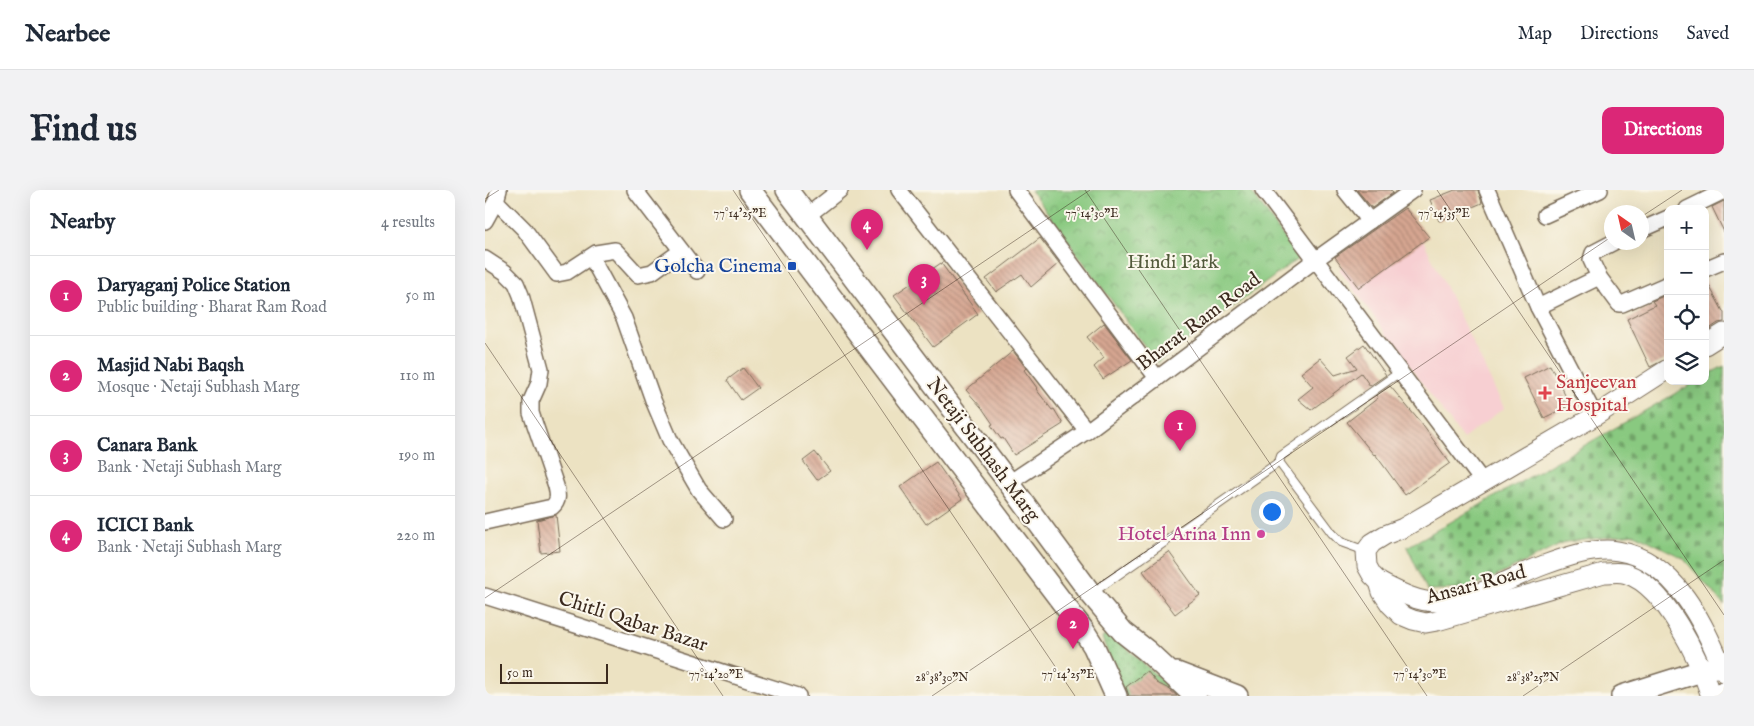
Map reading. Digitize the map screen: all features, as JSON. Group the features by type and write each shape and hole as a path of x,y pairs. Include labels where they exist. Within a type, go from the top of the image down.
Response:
{"main road":[{"name":"Netaji Subhash Marg","path":"751,190 1084,630 1094,647 1116,696"},
{"name":"Netaji Subhash Marg","path":"787,190 1091,594 1123,632 1147,650 1195,696"},
{"path":"1622,696 1718,668"},
{"path":"1169,670 1237,696"},
{"path":"1711,696 1724,692"}],"street":[{"path":"635,190 697,271"},
{"path":"807,216 840,190"},
{"path":"899,190 1087,430"},
{"path":"1016,190 1157,378"},
{"path":"1263,190 1483,482"},
{"path":"1345,190 1370,221"},
{"name":"Bharat Ram Road","path":"1009,483 1087,430 1315,260 1413,190"},
{"path":"1487,190 1538,307 1595,416"},
{"path":"1545,215 1600,190"},
{"path":"1695,205 1724,191"},
{"path":"485,221 498,196 557,274 567,272 596,253 615,250 638,275 652,272 681,251"},
{"path":"1649,226 1664,220"},
{"path":"1604,247 1593,253 1591,260 1599,277 1619,304 1664,286"},
{"path":"591,257 624,318 653,400 670,440 699,490 724,519"},
{"path":"485,259 516,283 521,295 541,369 539,382 531,401 531,413 558,497 556,504 552,507 485,522"},
{"path":"1709,267 1724,261"},
{"path":"1538,307 1599,277"},
{"path":"1709,342 1724,333"},
{"path":"1366,551 1372,543 1385,535 1403,528 1483,482 1595,416 1664,372"},
{"name":"Ansari Road","path":"1366,551 1367,566 1379,582 1382,592 1390,604 1401,615 1426,623 1604,573 1617,572 1627,574 1645,584 1663,602 1677,624 1718,668 1711,696"},
{"name":"Chitli Qabar Bazar","path":"485,596 798,696"}],"lane":[{"path":"1091,594 1279,462 1281,456 1400,372"},
{"path":"1279,462 1332,533 1341,542 1366,551"}],"shaded area":[{"path":"1412,217 1504,408 1463,439 1339,269"}],"green space":[{"name":"Hindi Park","path":"1031,190 1250,190 1299,258 1157,363"},
{"path":"1724,366 1724,605 1683,558 1635,534 1566,542 1470,589 1427,590 1407,547 1690,385 1709,385 1709,374"},
{"path":"1110,632 1178,696 1125,696 1102,638"}],"building":[{"path":"1357,190 1390,190 1393,193 1372,208"},
{"path":"1455,190 1478,190 1482,203 1439,221 1430,200"},
{"path":"1724,201 1724,232 1712,207"},
{"path":"1405,208 1429,237 1359,288 1335,257"},
{"path":"1040,238 1059,263 1031,287 1022,274 996,292 986,279"},
{"path":"941,263 978,314 933,347 894,295"},
{"path":"1709,285 1724,313 1724,322 1718,323 1709,329"},
{"path":"1664,296 1664,360 1650,367 1627,319 1655,305 1652,301"},
{"path":"1104,323 1132,360 1103,379 1094,367 1104,358 1087,337"},
{"path":"1364,344 1386,375 1370,386 1361,373 1311,410 1298,399 1313,387 1301,373 1320,358 1335,375 1357,368 1348,356"},
{"path":"1013,351 1026,368 1024,370 1036,389 1052,410 1054,409 1063,424 1014,455 1003,438 1001,439 991,425 993,424 982,408 966,390"},
{"path":"1550,365 1570,405 1544,418 1524,378"},
{"path":"743,368 758,388 741,400 727,380"},
{"path":"1390,386 1421,423 1450,463 1405,495 1375,454 1347,422 1378,398 1376,395"},
{"path":"815,452 830,471 817,480 803,461"},
{"path":"936,462 962,499 926,524 900,487"},
{"path":"556,515 560,551 541,553 537,520"},
{"path":"1169,552 1200,595 1175,614 1143,571"},
{"path":"1147,671 1157,683 1169,689 1177,696 1129,696 1126,687"}],"place":[{"name":"ICICI Bank","path":"867,250"},
{"name":"Golcha Cinema","path":"792,266"},
{"name":"Canara Bank","path":"924,305"},
{"name":"Sanjeevan Hospital","path":"1545,393"},
{"name":"Daryaganj Police Station","path":"1180,451"},
{"name":"Hotel Arina Inn","path":"1261,534"},
{"name":"Masjid Nabi Baqsh","path":"1073,649"}]}
